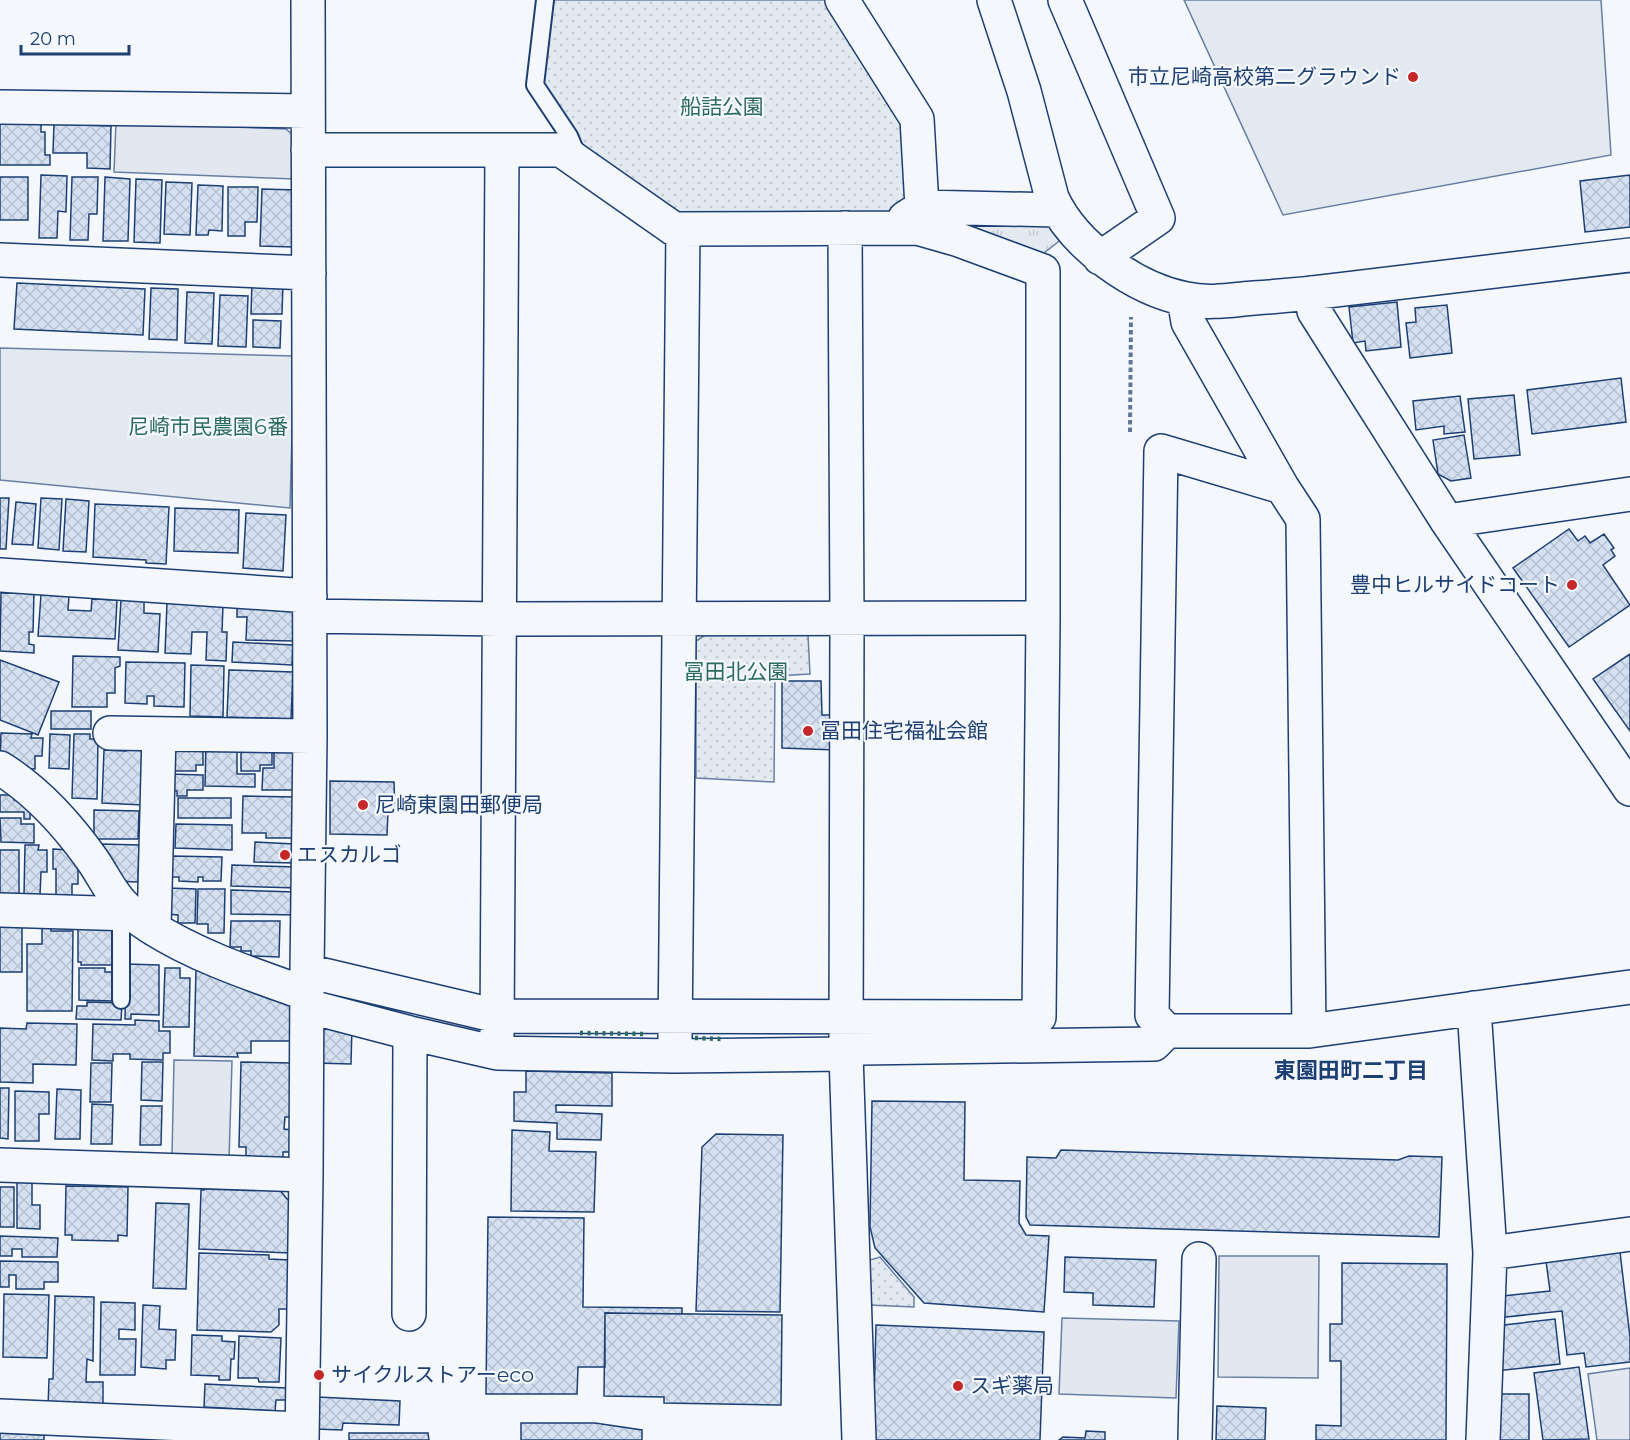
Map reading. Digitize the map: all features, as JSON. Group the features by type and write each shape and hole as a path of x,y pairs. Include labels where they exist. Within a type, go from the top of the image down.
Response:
{"street":[{"path":"0,1416 302,1434 310,736 308,0"},
{"path":"842,0 917,119 922,207"},
{"path":"994,0 1024,91 1057,210 1100,258 1132,278 1159,290 1184,299 1204,302 1221,301 1311,293 1630,255"},
{"path":"1065,0 1158,218 1100,258"},
{"path":"0,107 308,111"},
{"path":"308,150 561,150 674,229 917,228 959,240 1043,271 1040,1030"},
{"path":"498,1053 502,150"},
{"path":"892,228 922,207 1057,210"},
{"path":"845,228 846,1054 859,1440"},
{"path":"675,1056 683,229"},
{"path":"0,260 309,273"},
{"path":"1311,293 1314,311 1447,521 1630,789"},
{"path":"1184,299 1188,322 1282,487 1303,519 1309,1031"},
{"path":"1282,487 1161,451 1152,1016 1167,1031 1309,1031 1630,987"},
{"path":"1447,521 1630,494"},
{"path":"0,575 310,606 500,619 1043,618"},
{"path":"110,733 310,736"},
{"path":"136,919 159,734"},
{"path":"0,768 44,802 68,827 122,904 136,919 213,959 307,990 410,1033 498,1053 675,1056 846,1054 860,1048 1040,1030"},
{"path":"0,910 136,919"},
{"path":"307,990 497,1016 846,1017 1040,1030 1154,1044 1167,1031"},
{"path":"1474,1008 1490,1252 1483,1440"},
{"path":"409,1314 410,1033"},
{"path":"0,1166 306,1175"},
{"path":"1490,1252 1630,1234"},
{"path":"1195,1440 1199,1259"}],"lane":[{"path":"545,0 535,85 569,136 582,164"},
{"path":"122,1000 136,919"}],"path":[{"path":"1132,278 1130,434 1161,451"}],"green space":[{"name":"船詰公園","path":"541,0 827,0 910,121 913,194 895,212 676,214 562,137 531,86"},
{"name":"市立尼崎高校第二グラウンド","path":"1184,0 1601,0 1611,155 1283,215"},
{"path":"929,215 1052,219 1067,235 1040,256"},
{"name":"尼崎市民農園6番","path":"0,348 294,356 290,508 0,480"},
{"name":"冨田北公園","path":"710,632 808,635 810,674 775,676 774,782 696,778 696,641"},
{"path":"880,1257 914,1297 914,1307 869,1305 870,1260"}],"shaded area":[{"path":"116,122 286,129 297,139 295,179 114,172"},
{"path":"174,1060 232,1061 229,1159 172,1156"},
{"path":"1219,1256 1319,1256 1318,1378 1218,1377"},
{"path":"1062,1318 1179,1321 1176,1398 1059,1394"},
{"path":"1630,1368 1630,1440 1597,1440 1588,1374"}],"building":[{"path":"0,114 41,114 41,132 45,132 45,155 50,155 50,165 0,165"},
{"path":"54,124 111,126 110,169 87,168 87,153 53,153"},
{"path":"41,175 67,176 66,212 58,211 57,238 39,238"},
{"path":"1630,175 1630,227 1585,232 1580,181"},
{"path":"0,177 28,177 28,220 0,220"},
{"path":"72,177 98,177 97,214 89,214 88,240 70,240"},
{"path":"105,177 130,179 128,241 103,241"},
{"path":"136,179 162,180 160,243 134,242"},
{"path":"166,182 192,183 190,235 164,234"},
{"path":"198,185 223,186 222,231 209,230 208,235 196,235"},
{"path":"228,187 258,187 257,222 245,222 245,236 228,236"},
{"path":"262,189 296,190 294,247 260,246"},
{"path":"252,281 283,282 282,314 251,314"},
{"path":"17,283 145,289 143,335 14,329"},
{"path":"151,288 178,289 177,340 149,339"},
{"path":"187,292 214,293 212,344 185,343"},
{"path":"220,295 248,296 246,347 218,346"},
{"path":"1397,302 1401,347 1366,351 1365,341 1353,343 1349,307"},
{"path":"1447,305 1452,353 1410,358 1406,323 1416,322 1415,308"},
{"path":"253,320 281,321 280,348 253,347"},
{"path":"1621,378 1626,422 1532,434 1527,390"},
{"path":"1514,395 1520,455 1474,459 1468,399"},
{"path":"1460,396 1465,432 1444,434 1444,426 1416,430 1413,401"},
{"path":"1464,435 1471,478 1451,481 1438,474 1433,440"},
{"path":"0,498 9,498 6,549 0,549"},
{"path":"41,498 62,499 59,550 38,548"},
{"path":"66,499 89,501 86,552 63,551"},
{"path":"16,502 36,504 33,545 12,544"},
{"path":"95,504 169,507 166,564 146,563 146,560 93,557"},
{"path":"175,508 239,510 238,553 174,551"},
{"path":"246,513 286,515 283,571 243,568"},
{"name":"豊中ヒルサイドコート","path":"1569,529 1578,541 1585,536 1590,543 1604,534 1614,548 1611,550 1615,556 1603,565 1630,605 1569,647 1513,568"},
{"path":"1,593 34,593 33,632 29,632 29,644 34,645 34,653 0,651"},
{"path":"41,595 69,596 68,610 91,611 92,599 117,600 115,639 38,636"},
{"path":"121,600 144,601 144,613 160,614 158,652 118,650"},
{"path":"237,601 294,602 294,641 246,640 247,617 237,617"},
{"path":"167,603 223,605 222,632 227,632 226,661 206,660 207,632 192,632 191,654 165,653"},
{"path":"233,642 293,645 292,665 232,662"},
{"path":"1630,654 1630,731 1593,679"},
{"path":"73,656 120,657 120,666 115,668 115,693 107,693 107,707 72,707"},
{"path":"0,660 59,682 38,735 0,720"},
{"path":"126,662 185,663 184,707 154,706 154,696 147,696 147,704 125,703"},
{"path":"191,665 224,666 223,717 190,716"},
{"path":"229,670 293,672 291,719 227,717"},
{"name":"冨田住宅福祉会館","path":"782,681 821,681 822,715 833,715 835,750 782,748"},
{"path":"51,711 91,711 91,729 51,729"},
{"path":"1,733 32,734 31,738 43,738 42,756 35,756 35,769 14,768 0,762"},
{"path":"50,734 70,735 69,769 49,768"},
{"path":"74,734 90,734 90,739 98,739 97,799 72,798"},
{"path":"126,740 145,741 143,805 102,803 104,750 126,751"},
{"path":"167,741 203,741 203,765 196,765 196,771 167,771"},
{"path":"206,742 237,745 237,774 255,774 255,787 205,786"},
{"path":"241,744 272,744 272,765 260,765 260,771 241,771"},
{"path":"274,746 296,747 295,790 262,790 263,768 274,768"},
{"path":"168,774 203,775 203,790 187,790 187,796 177,796 177,791 167,790"},
{"path":"330,781 394,782 395,812 388,812 387,835 330,834"},
{"path":"0,795 14,795 14,800 30,800 30,819 24,819 24,812 0,812"},
{"path":"243,796 295,797 294,838 266,838 266,833 242,833"},
{"path":"178,798 231,798 231,818 178,818"},
{"path":"94,810 139,811 138,839 94,839"},
{"path":"0,818 21,818 21,824 34,824 34,843 1,842"},
{"path":"176,824 232,825 232,850 175,848"},
{"path":"255,842 294,844 293,863 254,862"},
{"path":"101,844 139,845 138,882 114,881 115,863 101,862"},
{"path":"25,845 39,845 38,850 47,850 47,872 41,872 40,895 24,895"},
{"path":"53,849 70,850 78,856 78,884 72,884 72,902 56,902 56,869 53,869"},
{"path":"0,850 19,850 19,895 0,901"},
{"path":"171,856 222,857 221,881 203,881 203,877 198,877 198,882 179,881 179,877 171,877"},
{"path":"232,865 297,867 297,888 231,886"},
{"path":"168,888 196,889 195,923 178,923 178,915 167,914"},
{"path":"198,889 225,889 224,933 208,933 208,924 197,924"},
{"path":"231,890 296,892 296,915 231,914"},
{"path":"231,921 280,921 279,957 251,956 251,951 241,951 241,947 230,947"},
{"path":"78,923 115,923 114,965 81,965 81,962 78,962"},
{"path":"0,924 22,924 22,972 0,972"},
{"path":"42,927 51,927 51,931 73,931 72,1011 27,1011 27,944 42,944"},
{"path":"126,964 159,965 159,1015 131,1014 131,1019 125,1019"},
{"path":"79,968 105,968 105,972 113,972 113,1001 79,1000"},
{"path":"165,968 180,968 180,978 190,978 189,1027 163,1027"},
{"path":"196,968 293,1005 293,1041 251,1041 251,1053 237,1053 238,1057 194,1056"},
{"path":"87,1002 122,1003 121,1020 76,1019 77,1006 87,1006"},
{"path":"135,1020 159,1021 159,1031 170,1031 170,1053 163,1053 163,1060 130,1059 130,1054 113,1054 113,1061 92,1060 93,1024 135,1025"},
{"path":"27,1023 77,1024 76,1065 33,1064 33,1083 0,1082 0,1028 26,1029"},
{"path":"326,1025 352,1026 351,1064 316,1063 317,1036"},
{"path":"142,1062 163,1062 162,1101 141,1100"},
{"path":"241,1062 293,1063 291,1117 285,1117 284,1129 291,1130 291,1152 283,1152 283,1158 246,1157 246,1147 239,1147"},
{"path":"91,1063 112,1063 111,1102 90,1102"},
{"path":"526,1071 612,1073 612,1106 556,1105 556,1112 602,1114 601,1140 557,1139 557,1123 514,1121 514,1092 526,1092"},
{"path":"0,1088 9,1088 8,1139 0,1138"},
{"path":"57,1089 81,1090 80,1139 55,1139"},
{"path":"15,1091 49,1092 49,1114 39,1114 39,1141 15,1141"},
{"path":"872,1101 965,1102 964,1180 1020,1181 1019,1223 1026,1235 1049,1236 1044,1312 924,1303 875,1248 870,1227"},
{"path":"92,1104 113,1105 112,1144 91,1144"},
{"path":"141,1106 162,1106 161,1145 140,1145"},
{"path":"512,1130 550,1132 549,1151 596,1152 594,1212 511,1211"},
{"path":"716,1134 783,1135 780,1312 696,1311 702,1147"},
{"path":"1061,1150 1398,1160 1409,1156 1442,1157 1439,1237 1030,1225 1026,1217 1027,1157 1056,1158"},
{"path":"17,1180 32,1180 32,1205 40,1205 40,1229 17,1228"},
{"path":"204,1182 275,1184 287,1199 292,1199 290,1253 199,1249 201,1190 204,1190"},
{"path":"66,1186 128,1187 127,1236 118,1235 118,1241 72,1240 72,1235 65,1235"},
{"path":"0,1187 14,1187 14,1227 0,1227"},
{"path":"156,1203 189,1204 186,1289 153,1288"},
{"path":"488,1217 584,1218 583,1307 682,1308 682,1314 605,1313 605,1367 578,1367 577,1394 486,1394"},
{"path":"0,1236 58,1238 57,1257 22,1257 22,1249 12,1249 12,1256 0,1256"},
{"path":"1620,1252 1630,1337 1630,1362 1586,1367 1584,1353 1567,1355 1562,1311 1497,1318 1494,1297 1550,1291 1546,1261"},
{"path":"199,1253 269,1255 269,1259 289,1260 292,1309 279,1309 279,1325 271,1332 197,1330"},
{"path":"1065,1257 1156,1260 1154,1307 1093,1305 1093,1293 1064,1292"},
{"path":"0,1261 58,1262 58,1282 44,1282 44,1289 16,1289 16,1275 9,1275 9,1287 0,1287"},
{"path":"1342,1263 1447,1264 1446,1440 1316,1440 1316,1425 1341,1426 1341,1361 1330,1361 1330,1324 1342,1324"},
{"path":"4,1294 49,1295 47,1358 3,1357"},
{"path":"55,1296 94,1297 93,1361 87,1359 86,1382 103,1382 103,1409 48,1408 49,1379 53,1379"},
{"path":"101,1302 135,1303 135,1330 119,1329 119,1339 136,1339 135,1375 100,1375"},
{"path":"143,1305 160,1306 159,1329 176,1330 175,1360 166,1360 166,1369 141,1367"},
{"path":"605,1313 782,1315 781,1405 664,1403 664,1397 604,1396"},
{"path":"1555,1319 1560,1364 1495,1371 1495,1326"},
{"name":"スギ薬局","path":"876,1325 1044,1332 1040,1440 873,1440"},
{"path":"192,1335 222,1336 222,1341 235,1342 230,1380 219,1380 219,1376 191,1375"},
{"path":"239,1336 281,1338 279,1382 259,1382 258,1378 238,1378"},
{"path":"1579,1367 1589,1439 1543,1440 1534,1373"},
{"path":"205,1384 286,1388 286,1400 276,1400 275,1411 204,1407"},
{"path":"1491,1394 1529,1394 1529,1440 1490,1440"},
{"path":"317,1397 400,1401 399,1425 343,1423 342,1430 315,1429"},
{"path":"1217,1406 1266,1408 1265,1440 1216,1440"},
{"path":"521,1423 595,1423 642,1430 642,1440 521,1440"},
{"path":"1086,1431 1105,1432 1105,1440 1059,1440 1063,1437 1085,1438"},
{"path":"0,1433 44,1435 44,1440 0,1440"},
{"path":"349,1433 428,1433 429,1440 349,1440"}],"hedge":[{"path":"580,1033 644,1034"},
{"path":"695,1038 722,1039"}],"place":[{"name":"市立尼崎高校第二グラウンド","path":"1413,77"},
{"name":"豊中ヒルサイドコート","path":"1572,585"},
{"name":"冨田住宅福祉会館","path":"808,731"},
{"name":"尼崎東園田郵便局","path":"363,805"},
{"name":"エスカルゴ","path":"285,855"},
{"name":"サイクルストアーeco","path":"319,1375"},
{"name":"スギ薬局","path":"958,1386"}],"district":[{"name":"東園田町二丁目","path":"1351,1070"}]}
